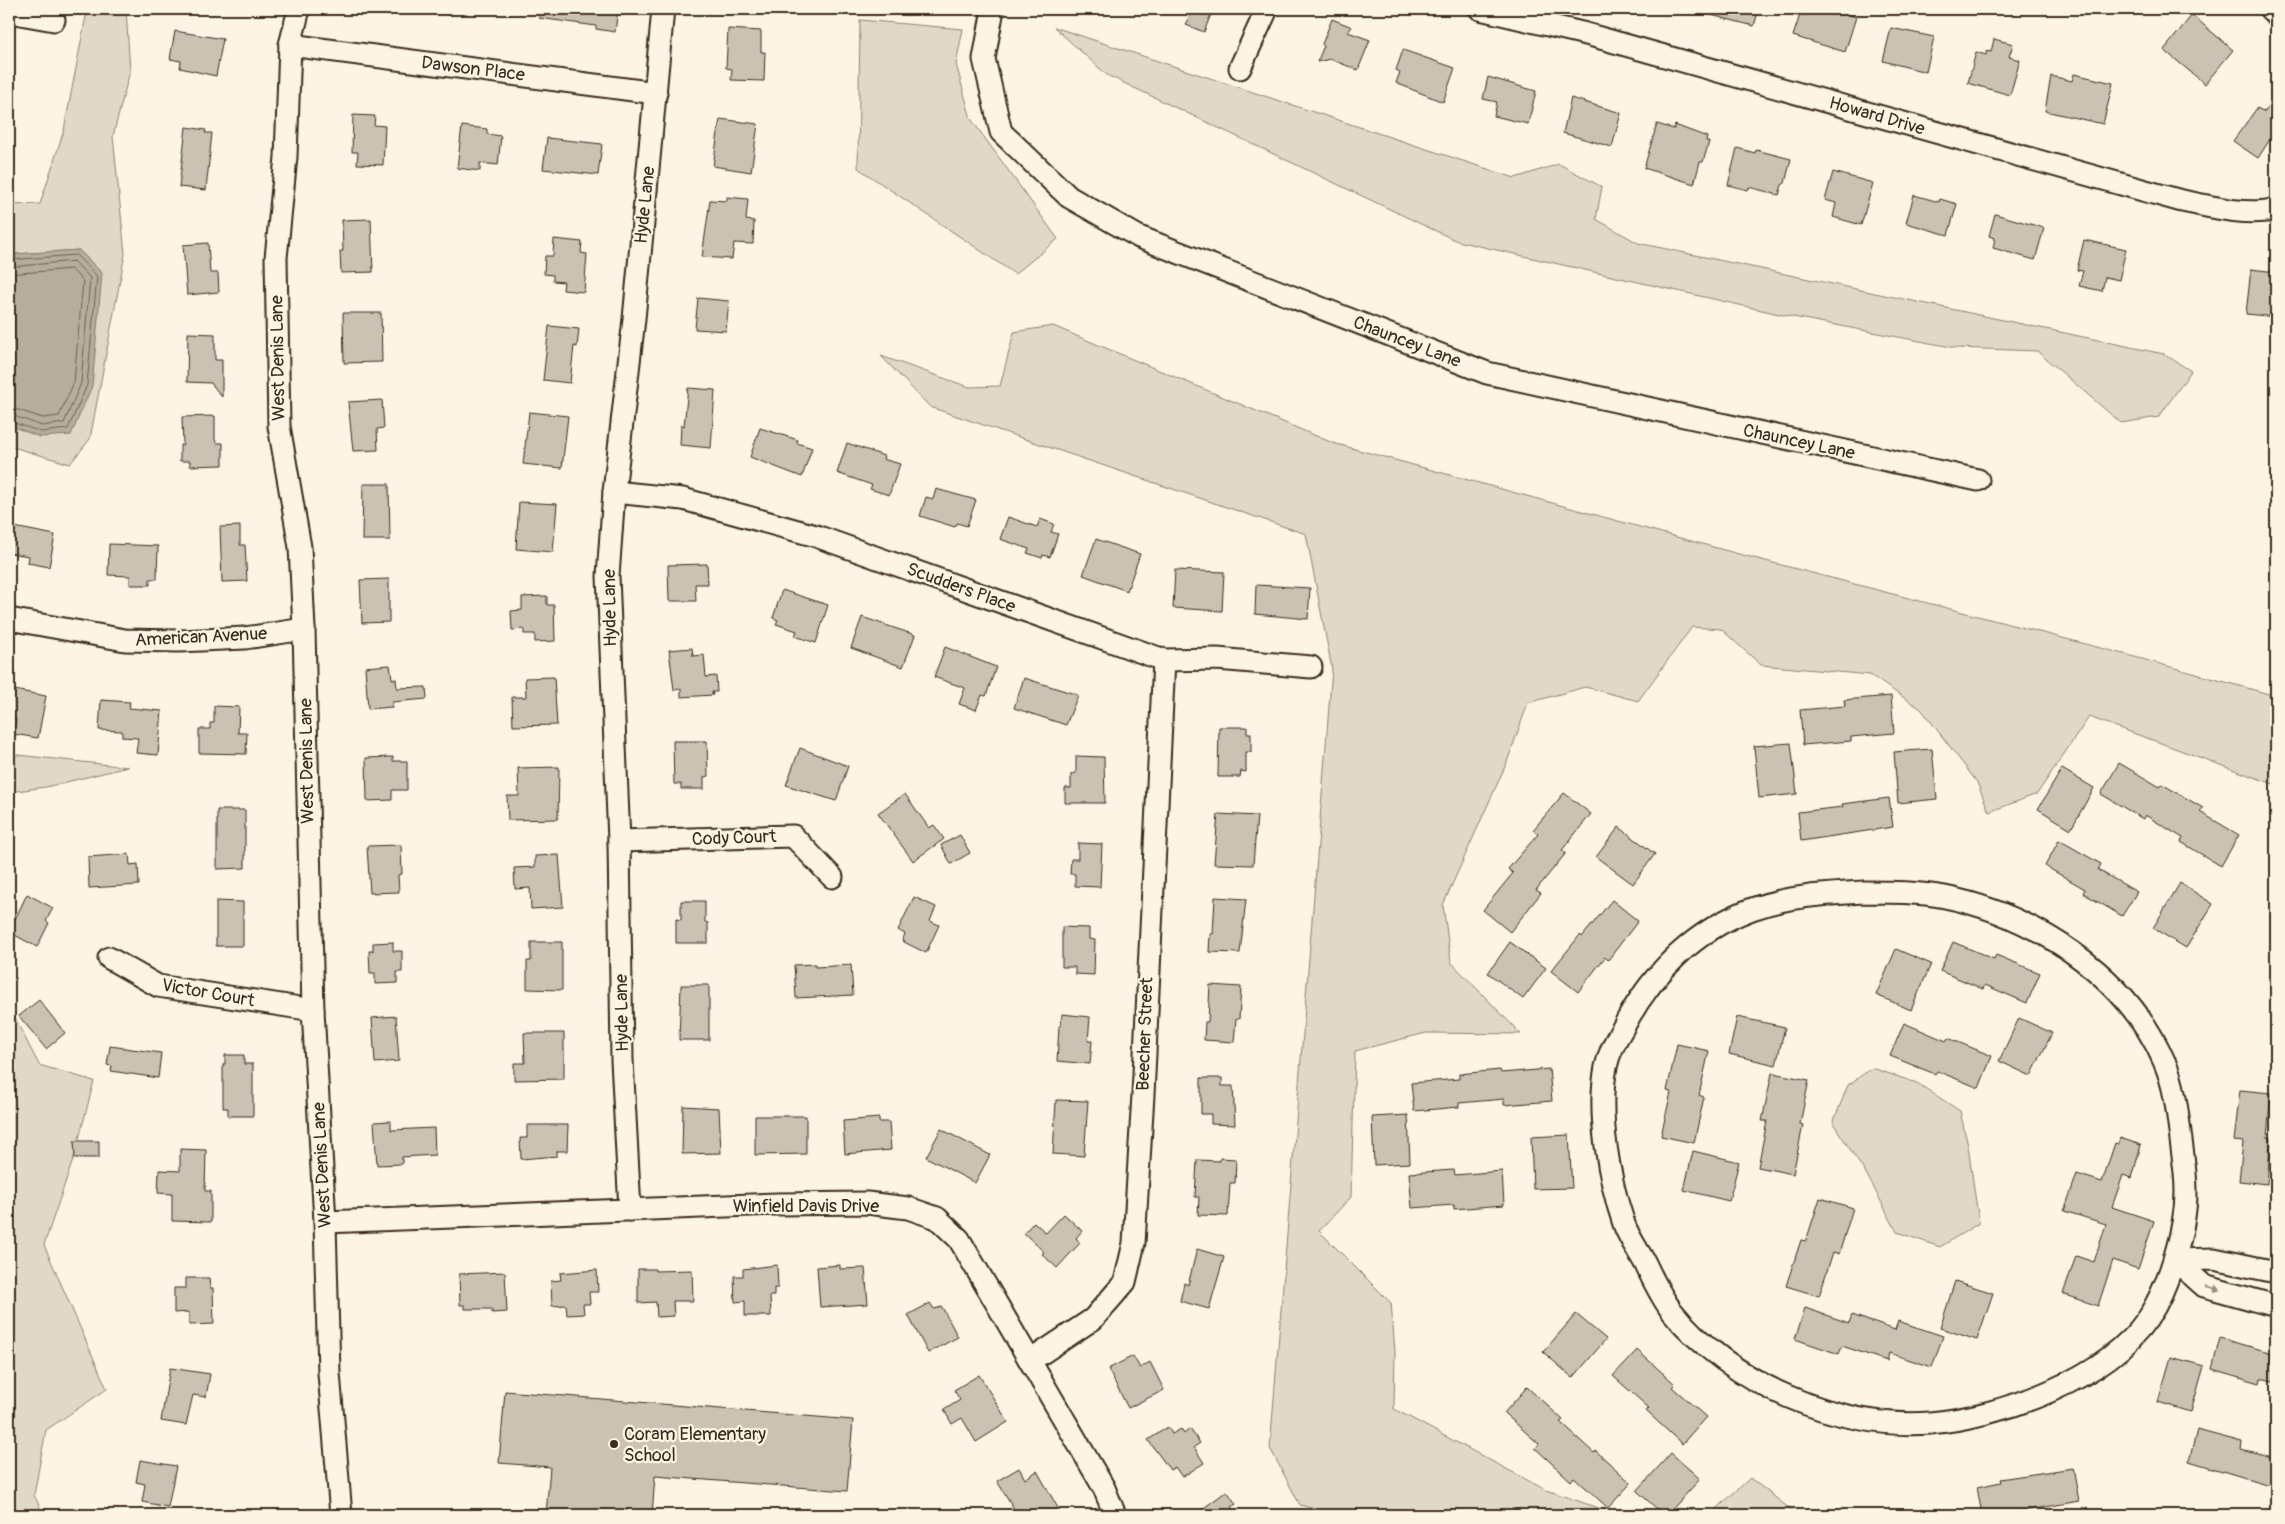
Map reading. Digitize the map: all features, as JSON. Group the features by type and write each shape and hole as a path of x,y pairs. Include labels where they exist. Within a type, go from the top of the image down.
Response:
{"street":[{"name":"West Denis Lane","path":"299,9 290,45 286,157 276,258 279,426 300,547 304,629 314,1010 326,1222 330,1373 341,1515"},
{"name":"Hyde Lane","path":"630,1210 622,1060 619,841 608,576 614,492 634,319 663,9"},
{"name":"Chauncey Lane","path":"993,9 984,59 1002,132 1069,197 1139,237 1487,373 1978,480"},
{"path":"1240,68 1267,9"},
{"name":"Howard Drive","path":"1480,9 1586,34 2178,200 2228,210 2269,212 2276,209"},
{"path":"2270,9 2276,14"},
{"path":"9,12 54,20"},
{"name":"Dawson Place","path":"290,45 656,93"},
{"name":"Scudders Place","path":"614,492 683,499 816,536 1164,660 1217,659 1311,667"},
{"name":"American Avenue","path":"9,618 125,640 179,641 245,638 304,629"},
{"name":"Beecher Street","path":"1030,1361 1093,1319 1126,1282 1134,1243 1164,660"},
{"name":"Cody Court","path":"619,841 793,836 832,877"},
{"path":"1903,892 1943,897 1995,910 2038,930 2091,966 2119,993 2144,1024 2165,1061 2176,1104 2185,1168 2185,1215 2175,1260 2149,1317 2128,1342 2082,1374 2030,1401 1970,1417 1912,1424 1859,1418 1801,1402 1771,1389 1741,1371 1706,1346 1673,1312 1660,1294 1625,1225 1612,1174 1603,1107 1606,1068 1610,1051 1632,1010 1655,977 1693,942 1747,910 1776,901 1815,894 1903,892"},
{"name":"Victor Court","path":"109,958 158,986 314,1010"},
{"name":"Winfield Davis Drive","path":"326,1222 777,1204 867,1203 908,1208 937,1218 960,1239 1104,1488 1115,1515"},
{"path":"2175,1260 2214,1259 2276,1272"},
{"path":"2175,1260 2204,1286 2276,1306"}],"shaded area":[{"path":"113,9 126,9 130,71 113,136 125,254 90,439 70,464 9,446 9,425 40,437 79,250 9,256 9,205 40,204 64,130 86,16"},
{"path":"860,20 963,29 956,64 971,119 1058,239 1015,274 858,168"},
{"path":"1054,27 1515,178 1559,164 1602,187 1596,219 1638,243 2164,354 2191,371 2159,417 2121,423 2037,351 1956,348 1788,316 1457,241 1107,75"},
{"path":"1053,326 1333,443 1735,553 2124,654 2276,696 2276,785 2089,717 2037,794 1989,812 1977,782 1921,709 1870,675 1761,665 1721,629 1692,627 1638,701 1585,687 1528,703 1507,762 1443,905 1451,962 1521,1034 1426,1033 1355,1051 1351,1197 1319,1231 1391,1303 1395,1352 1394,1409 1544,1489 1618,1515 1336,1515 1300,1505 1270,1448 1332,669 1306,534 930,407 881,356 969,387 1000,386 1014,332"},
{"path":"9,754 128,767 46,787 9,792"},
{"path":"9,1006 39,1065 94,1081 75,1154 44,1245 107,1389 46,1430 34,1495 44,1515 9,1515"},
{"path":"1872,1068 1917,1083 1960,1111 1968,1146 1979,1223 1940,1247 1897,1232 1868,1177 1833,1123 1848,1085"},
{"path":"1750,1478 1798,1515 1710,1515"}],"water":[{"path":"79,250 102,273 92,386 71,435 40,437 9,425 9,256"}],"building":[{"path":"539,9 618,9 615,32 596,29 596,26 539,18"},
{"path":"1193,9 1213,9 1204,32 1186,25"},
{"path":"1707,9 1759,9 1754,26 1707,14"},
{"path":"1802,9 1831,9 1856,17 1845,52 1793,36"},
{"path":"2192,15 2233,50 2205,84 2164,50"},
{"path":"1332,19 1352,27 1348,32 1370,40 1358,70 1330,59 1317,62"},
{"path":"1891,28 1934,37 1926,72 1883,61"},
{"path":"728,29 761,31 761,52 765,52 764,81 731,80 732,69 726,68"},
{"path":"175,31 223,39 216,76 180,68 181,61 170,59"},
{"path":"1994,39 2013,44 2009,57 2020,60 2010,95 1968,83 1976,52 1986,55 1987,51 1991,52"},
{"path":"1403,50 1455,68 1443,102 1396,83 1400,72 1396,70"},
{"path":"2074,74 2113,83 2103,124 2045,111 2051,76 2072,81"},
{"path":"1488,77 1536,91 1528,124 1494,116 1497,102 1483,99"},
{"path":"2276,95 2276,130 2258,158 2233,141 2257,108 2265,112"},
{"path":"1571,98 1621,113 1612,147 1563,133"},
{"path":"353,115 375,116 374,125 385,126 383,165 357,164 358,152 352,152"},
{"path":"720,119 758,124 751,172 713,166"},
{"path":"1657,124 1674,129 1675,125 1707,137 1706,141 1709,142 1703,162 1700,162 1694,184 1644,168"},
{"path":"462,126 487,129 487,134 501,136 498,165 480,163 480,171 457,168"},
{"path":"186,127 206,130 205,133 212,133 206,190 179,187"},
{"path":"547,138 602,144 598,175 543,169"},
{"path":"1737,148 1755,153 1756,150 1791,159 1785,183 1782,185 1779,195 1749,187 1748,190 1728,185"},
{"path":"1833,172 1873,183 1861,225 1833,217 1836,203 1825,200"},
{"path":"1914,195 1939,202 1940,199 1957,204 1948,235 1906,223"},
{"path":"727,197 748,199 746,220 754,221 753,244 734,243 732,259 702,257 710,200 727,201"},
{"path":"1995,214 2044,228 2035,260 1993,248 1995,238 1989,236"},
{"path":"371,219 373,272 341,273 340,251 343,251 342,220"},
{"path":"554,239 582,242 581,253 587,254 584,292 563,290 564,282 553,281 553,275 544,274 545,256 553,256"},
{"path":"2084,240 2126,249 2119,280 2105,277 2102,291 2079,286 2083,271 2077,270"},
{"path":"208,243 210,273 218,273 219,292 187,295 183,245"},
{"path":"2251,269 2276,272 2276,317 2246,314"},
{"path":"698,298 729,301 726,331 695,329"},
{"path":"343,313 381,313 382,362 344,363"},
{"path":"549,326 579,329 577,347 574,346 570,383 543,380"},
{"path":"188,333 215,334 215,360 222,360 222,397 211,383 187,382"},
{"path":"688,388 715,390 711,448 680,445 681,425 684,426"},
{"path":"382,400 384,428 377,429 378,450 353,451 348,402"},
{"path":"529,412 568,416 562,468 523,464"},
{"path":"215,416 215,440 217,443 223,443 223,465 190,466 190,461 180,461 180,445 183,445 182,417"},
{"path":"760,428 798,440 797,443 812,448 802,477 750,457"},
{"path":"847,443 884,456 883,459 900,464 889,495 870,489 872,485 837,473"},
{"path":"363,484 389,484 390,540 362,540"},
{"path":"936,489 976,500 967,526 957,523 955,527 920,516 926,497 933,499"},
{"path":"519,502 557,504 553,552 516,549"},
{"path":"1008,517 1037,527 1040,519 1054,524 1051,532 1058,534 1050,557 1043,555 1042,558 1027,553 1029,549 1000,539"},
{"path":"9,526 55,535 49,567 28,563 29,556 9,553"},
{"path":"240,526 240,545 245,545 247,581 222,582 220,527"},
{"path":"1096,539 1140,554 1127,591 1083,575"},
{"path":"109,544 158,546 157,579 150,579 150,585 130,585 130,576 108,575"},
{"path":"707,564 708,584 695,584 696,601 669,601 668,565"},
{"path":"1175,570 1224,572 1222,611 1173,608"},
{"path":"389,579 389,622 362,623 360,580"},
{"path":"1256,585 1310,588 1308,619 1255,614"},
{"path":"782,590 828,605 816,643 795,636 797,631 776,624 778,620 773,618"},
{"path":"547,596 547,605 554,605 555,641 535,642 535,634 524,634 524,629 512,630 511,611 522,610 522,597"},
{"path":"862,617 915,635 903,667 851,648"},
{"path":"945,647 996,667 986,696 982,695 976,710 959,704 965,688 934,677"},
{"path":"692,648 693,656 704,655 706,677 716,676 717,692 712,692 713,695 681,697 681,689 674,690 669,650"},
{"path":"390,665 392,679 396,679 397,688 426,687 427,699 392,702 392,707 368,709 365,667"},
{"path":"554,677 557,725 513,726 512,697 526,697 525,678"},
{"path":"1024,678 1078,695 1066,725 1014,708"},
{"path":"9,689 46,696 38,738 13,734 16,719 9,718"},
{"path":"1891,696 1894,733 1851,737 1851,741 1803,745 1800,710 1845,706 1844,700"},
{"path":"101,700 130,702 129,708 162,711 158,755 136,753 138,738 122,737 122,731 99,730"},
{"path":"214,706 239,707 238,733 247,733 246,754 199,753 199,729 210,729 210,723 214,723"},
{"path":"1219,727 1247,727 1247,734 1251,734 1251,752 1246,752 1246,772 1241,771 1240,777 1218,777"},
{"path":"673,741 707,741 708,776 704,777 704,789 681,789 681,784 674,784"},
{"path":"1791,743 1797,794 1759,798 1754,746"},
{"path":"800,748 848,766 836,801 786,785"},
{"path":"1932,749 1937,799 1898,803 1894,752"},
{"path":"1076,756 1104,757 1105,803 1065,803 1065,788 1071,788 1071,774 1076,773"},
{"path":"393,757 393,761 407,761 407,790 392,790 392,800 367,801 366,758"},
{"path":"2119,763 2160,787 2162,784 2203,808 2200,812 2239,835 2221,866 2181,842 2183,838 2145,815 2143,819 2101,794"},
{"path":"559,767 558,819 508,820 507,796 519,796 518,768"},
{"path":"2062,769 2094,788 2071,829 2038,809"},
{"path":"1564,793 1591,814 1562,850 1566,853 1536,890 1541,893 1510,932 1483,910 1513,873 1508,869 1538,834 1533,830"},
{"path":"905,794 929,828 934,825 944,839 913,861 878,813"},
{"path":"1889,798 1893,827 1801,841 1798,812 1843,807 1842,804"},
{"path":"217,810 245,810 245,868 217,869"},
{"path":"1218,814 1257,816 1253,865 1214,864"},
{"path":"1619,827 1655,854 1633,884 1596,857"},
{"path":"960,835 970,853 951,864 941,845"},
{"path":"2059,840 2101,864 2098,870 2137,892 2122,916 2083,893 2085,889 2045,866"},
{"path":"1078,843 1102,844 1100,887 1075,886 1075,874 1070,874 1071,859 1078,859"},
{"path":"401,845 402,874 398,875 399,892 370,893 367,846"},
{"path":"129,854 130,865 138,864 139,885 89,888 88,857"},
{"path":"559,855 563,907 531,909 530,888 515,889 514,868 535,867 535,856"},
{"path":"2180,883 2213,904 2186,948 2153,928"},
{"path":"27,894 53,908 46,921 49,923 37,947 9,932"},
{"path":"914,897 936,907 930,921 939,925 926,953 902,941 905,934 898,930"},
{"path":"1215,897 1246,899 1240,953 1209,952 1210,934 1213,934"},
{"path":"1612,900 1638,921 1608,960 1605,957 1578,992 1551,971"},
{"path":"216,901 243,902 243,946 216,946"},
{"path":"681,901 705,901 708,943 676,943 676,919 681,920"},
{"path":"1062,927 1089,928 1089,939 1095,940 1094,975 1075,974 1075,967 1062,967"},
{"path":"393,942 393,951 402,951 402,972 397,972 397,983 375,984 375,973 370,973 369,951 373,951 373,943"},
{"path":"531,942 562,942 562,990 527,989 527,961 531,961"},
{"path":"1510,942 1546,968 1523,999 1488,973"},
{"path":"1953,942 1994,959 1996,955 2040,973 2027,1003 1985,985 1983,989 1940,971"},
{"path":"1896,949 1931,964 1911,1010 1876,995"},
{"path":"815,964 815,967 851,965 853,995 796,998 794,965"},
{"path":"681,985 709,985 709,1040 679,1040"},
{"path":"1210,985 1241,987 1239,1019 1236,1019 1234,1042 1204,1040 1205,1022 1208,1022"},
{"path":"39,1000 65,1033 46,1049 19,1016"},
{"path":"1062,1014 1090,1017 1088,1041 1092,1041 1090,1064 1057,1061 1059,1026 1061,1026"},
{"path":"396,1016 399,1061 375,1063 372,1018"},
{"path":"1737,1017 1785,1027 1776,1065 1729,1054"},
{"path":"2019,1018 2052,1033 2031,1076 1999,1061"},
{"path":"1904,1023 1946,1041 1948,1038 1992,1056 1979,1088 1937,1071 1935,1074 1890,1056"},
{"path":"524,1033 564,1033 564,1079 514,1080 514,1063 525,1063"},
{"path":"1677,1044 1709,1051 1699,1095 1704,1097 1694,1143 1661,1136 1671,1092 1667,1091"},
{"path":"110,1046 161,1053 158,1078 111,1071 112,1066 107,1065"},
{"path":"225,1055 244,1055 244,1064 253,1064 253,1116 228,1116 228,1108 223,1108 223,1064 225,1064"},
{"path":"1549,1069 1552,1101 1504,1105 1504,1099 1459,1103 1459,1107 1414,1111 1411,1083 1459,1079 1459,1074 1500,1070 1501,1073"},
{"path":"1772,1073 1809,1080 1800,1124 1803,1125 1793,1174 1758,1167 1767,1121 1762,1121"},
{"path":"1201,1078 1222,1078 1222,1086 1233,1086 1235,1125 1211,1124 1211,1114 1201,1114"},
{"path":"2240,1090 2271,1093 2267,1137 2271,1137 2267,1184 2239,1181 2243,1142 2234,1141"},
{"path":"1056,1100 1088,1101 1084,1156 1053,1154"},
{"path":"683,1106 719,1108 721,1153 682,1154"},
{"path":"1408,1115 1410,1163 1374,1165 1372,1117"},
{"path":"755,1116 806,1116 806,1154 755,1155"},
{"path":"879,1118 879,1122 889,1122 891,1150 845,1154 843,1121"},
{"path":"391,1121 391,1130 434,1128 435,1155 402,1157 402,1164 377,1165 374,1122"},
{"path":"527,1125 568,1125 567,1151 557,1151 557,1156 521,1159 520,1138 527,1138"},
{"path":"941,1129 990,1155 975,1183 926,1157"},
{"path":"1569,1135 1572,1188 1533,1189 1531,1137"},
{"path":"2120,1138 2141,1145 2132,1178 2123,1175 2112,1207 2154,1221 2138,1269 2113,1260 2098,1306 2063,1294 2076,1256 2094,1262 2106,1224 2064,1211 2077,1174 2102,1182 2115,1143 2118,1144"},
{"path":"74,1141 99,1141 99,1158 75,1158"},
{"path":"180,1149 206,1150 205,1191 211,1191 211,1222 172,1221 172,1194 158,1193 159,1170 180,1171"},
{"path":"1693,1151 1739,1162 1729,1201 1684,1190"},
{"path":"1220,1158 1236,1159 1235,1183 1230,1183 1228,1216 1198,1215 1199,1197 1195,1197 1197,1160 1220,1161"},
{"path":"1454,1170 1455,1175 1502,1171 1504,1205 1454,1209 1454,1205 1412,1208 1409,1173"},
{"path":"1820,1198 1853,1208 1839,1254 1833,1252 1819,1296 1786,1286 1801,1240 1806,1241"},
{"path":"1064,1214 1082,1231 1076,1238 1080,1243 1057,1268 1042,1254 1044,1252 1024,1233 1034,1222 1046,1233"},
{"path":"1197,1249 1224,1257 1209,1309 1180,1301 1184,1283 1188,1285"},
{"path":"777,1265 778,1288 774,1288 774,1296 770,1296 771,1316 745,1316 745,1301 735,1302 734,1276 743,1276 743,1269"},
{"path":"840,1265 840,1269 865,1268 868,1304 820,1307 817,1267"},
{"path":"638,1269 655,1269 655,1271 692,1270 693,1301 673,1301 674,1316 657,1317 656,1302 638,1303"},
{"path":"597,1270 598,1292 589,1292 590,1304 583,1304 584,1314 567,1315 566,1305 552,1306 551,1281 561,1280 560,1273"},
{"path":"505,1272 507,1312 492,1313 492,1309 465,1309 465,1305 460,1305 459,1274"},
{"path":"186,1278 209,1278 210,1288 213,1288 214,1324 189,1325 189,1312 174,1313 174,1288 186,1288"},
{"path":"1955,1281 1993,1293 1977,1340 1940,1328"},
{"path":"930,1303 934,1309 942,1307 958,1337 928,1353 908,1315"},
{"path":"1805,1308 1849,1323 1852,1315 1895,1330 1898,1321 1943,1336 1932,1367 1889,1353 1887,1361 1842,1346 1839,1354 1795,1339"},
{"path":"1576,1314 1606,1339 1573,1378 1543,1352"},
{"path":"2220,1338 2276,1354 2276,1382 2261,1378 2260,1383 2212,1369"},
{"path":"1637,1350 1675,1384 1672,1387 1706,1417 1682,1444 1646,1411 1649,1408 1613,1376"},
{"path":"1133,1356 1140,1368 1150,1362 1164,1390 1128,1408 1108,1369"},
{"path":"2171,1357 2204,1366 2191,1412 2158,1402"},
{"path":"170,1368 210,1374 206,1397 193,1395 186,1425 161,1421"},
{"path":"979,1375 1008,1422 976,1442 962,1418 952,1424 944,1410 960,1400 954,1390"},
{"path":"1527,1387 1563,1420 1560,1422 1631,1483 1608,1508 1574,1477 1571,1481 1535,1448 1539,1444 1504,1413"},
{"path":"505,1391 853,1420 847,1491 655,1476 652,1515 546,1515 550,1467 499,1463"},
{"path":"1168,1427 1172,1434 1181,1429 1184,1434 1190,1429 1200,1443 1194,1447 1204,1463 1182,1477 1175,1467 1170,1470 1148,1440"},
{"path":"2197,1430 2242,1442 2241,1449 2276,1458 2276,1487 2189,1461"},
{"path":"1671,1453 1700,1479 1667,1515 1664,1515 1637,1491"},
{"path":"140,1460 176,1466 168,1507 142,1502 145,1484 136,1482"},
{"path":"1019,1468 1025,1479 1037,1471 1062,1515 1018,1515 997,1481"},
{"path":"2073,1468 2079,1501 2001,1515 1982,1515 1977,1487 2001,1482 2000,1479"},
{"path":"1227,1491 1236,1504 1232,1507 1238,1515 1194,1515"}],"place":[{"name":"Coram Elementary School","path":"614,1444"}]}
